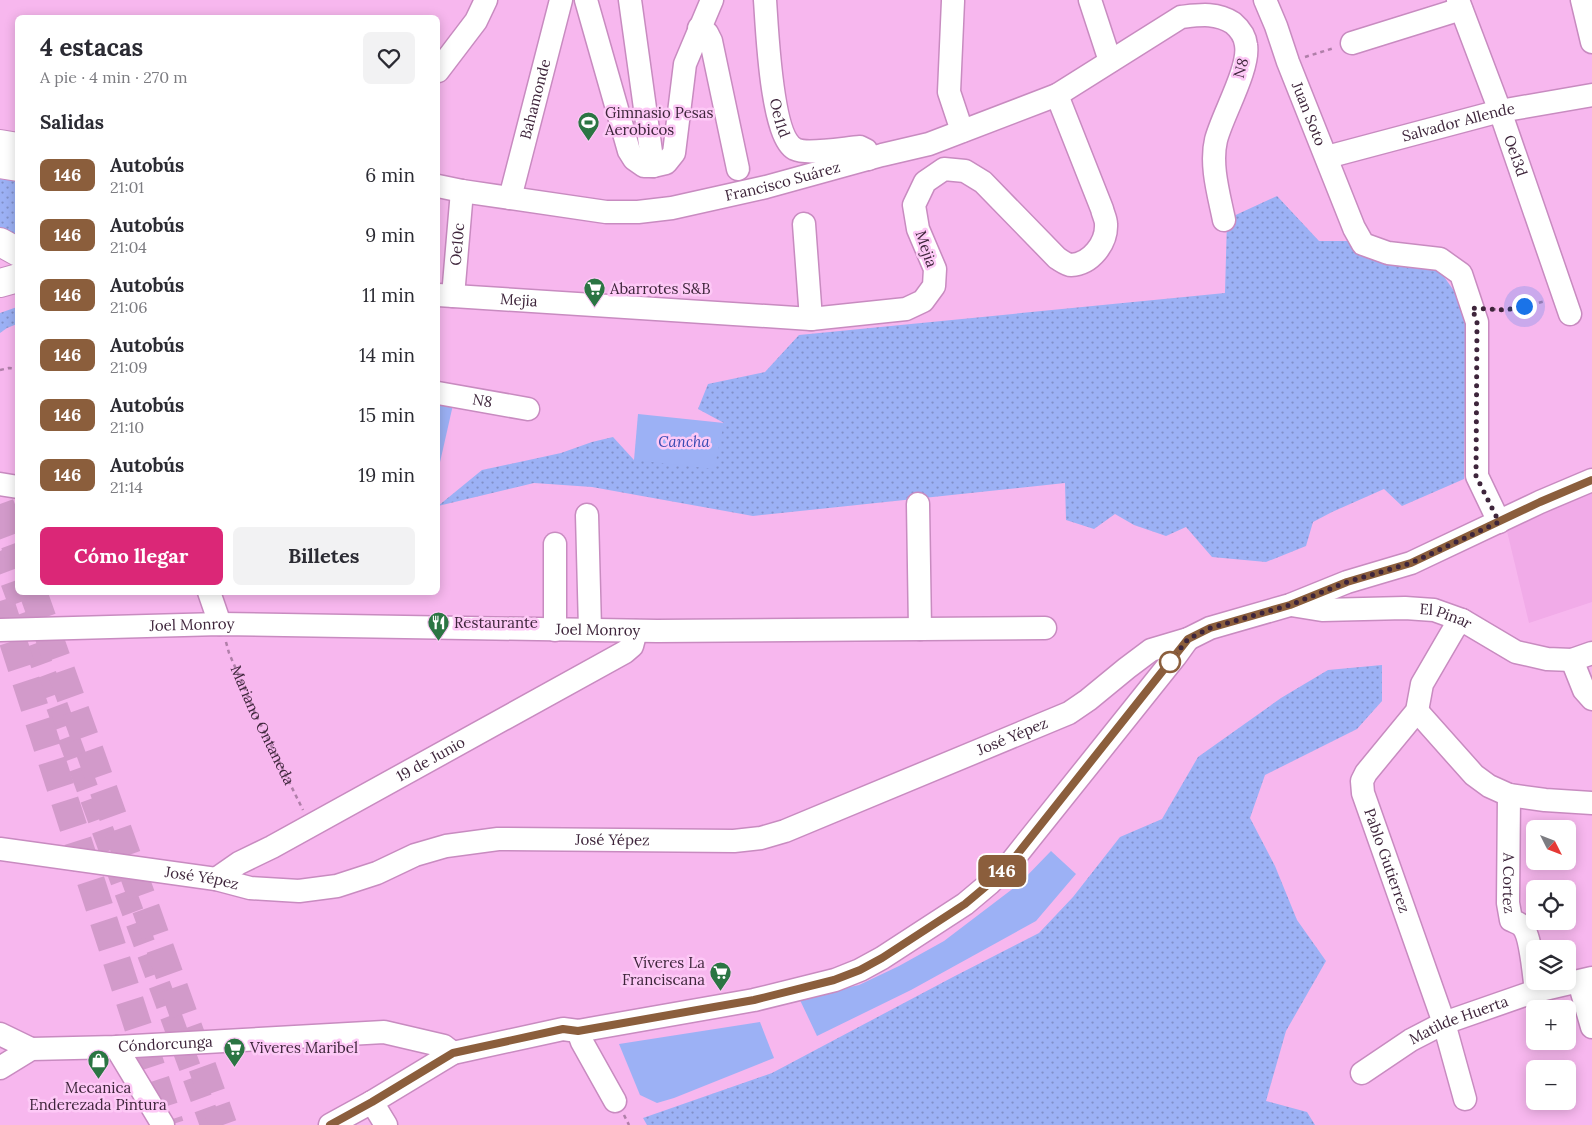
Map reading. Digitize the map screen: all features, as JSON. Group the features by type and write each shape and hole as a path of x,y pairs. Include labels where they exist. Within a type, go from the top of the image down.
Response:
{"main road":[{"path":"0,144 15,147"},
{"path":"0,164 15,166"},
{"path":"0,242 15,250"},
{"path":"0,283 15,279"}],"street":[{"path":"440,68 476,21 486,0"},
{"name":"Bahamonde","path":"510,198 561,0"},
{"path":"586,0 629,151 634,159 644,166 666,163 674,153 685,64 712,0"},
{"path":"630,0 653,166"},
{"name":"Oe11d","path":"765,0 773,98 786,139 793,148 804,152 860,147 866,150 868,159"},
{"path":"1090,0 1110,61"},
{"name":"Juan Soto","path":"1266,0 1288,62 1362,244 1388,253 1440,259 1461,274 1474,315 1476,476 1499,522"},
{"path":"1582,0 1592,42"},
{"path":"953,1 949,92 962,131"},
{"path":"1352,43 1459,4"},
{"name":"Oe13d","path":"1459,4 1500,111 1570,314"},
{"name":"N8","path":"1110,61 1181,17 1205,14 1225,18 1241,29 1247,46 1244,63 1216,141 1214,166 1224,220"},
{"path":"699,28 707,33 711,41 738,169"},
{"name":"Francisco Suárez","path":"440,186 606,212 638,212 672,208 766,187 930,144 1057,95 1110,61"},
{"name":"Mejia","path":"445,295 811,318 906,309 923,301 934,286 935,268 918,229 914,205 925,182 944,169 965,172 983,182 1058,258 1070,265 1084,262 1096,252 1104,239 1106,224 1102,209 1057,95"},
{"name":"Salvador Allende","path":"1327,158 1500,111 1592,96"},
{"name":"Oe10c","path":"445,295 462,191"},
{"path":"804,224 811,318"},
{"name":"N8","path":"440,394 528,410"},
{"name":"José Yépez","path":"0,849 216,879 250,888 298,891 337,886 358,880 415,855 446,846 498,839 734,841 769,836 794,828 1069,713 1151,650 1188,639 1210,628 1290,605 1347,582 1411,563 1592,480"},
{"path":"0,484 15,486"},
{"path":"918,504 920,629"},
{"path":"587,515 590,629"},
{"path":"554,544 555,630"},
{"path":"210,595 222,629"},
{"name":"El Pinar","path":"1290,605 1322,610 1405,608 1434,610 1462,620 1516,652 1547,659 1582,657"},
{"name":"Pablo Gutierrez","path":"1444,1023 1363,792 1362,781 1366,773 1416,711 1422,684 1454,629 1462,620"},
{"name":"Joel Monroy","path":"0,630 1045,628"},
{"name":"19 de Junio","path":"216,879 240,863 625,652 632,646 636,630"},
{"path":"330,1125 453,1053 563,1029 578,1031 754,1000 834,980 860,970 965,904 1012,861 1188,639"},
{"path":"1582,657 1584,690 1592,699"},
{"path":"1416,711 1474,775 1489,786 1509,795 1545,800 1592,803"},
{"name":"A Cortez","path":"1509,795 1508,903 1511,920 1520,924 1525,930 1536,991"},
{"path":"1586,980 1592,1027"},
{"name":"Matilde Huerta","path":"1362,1073 1411,1040 1444,1023 1536,991 1586,980"},
{"path":"1444,1023 1465,1099"},
{"path":"578,1031 582,1042 616,1101"},
{"name":"Cóndorcunga","path":"30,1049 116,1047 384,1032 444,1046 453,1053"},
{"path":"0,1034 30,1049"},
{"path":"116,1047 164,1125"},
{"path":"0,1068 30,1049"},
{"path":"372,1102 386,1125"}],"path":[{"path":"1288,62 1352,43"},
{"path":"1474,315 1553,300"},
{"path":"0,370 15,369"},
{"name":"Mariano Ontaneda","path":"222,629 229,653 255,713 306,816"}],"shaded area":[{"path":"1592,490 1592,602 1529,623 1506,527"}],"green space":[{"path":"0,179 15,181 15,241 0,232"},
{"path":"1277,196 1319,241 1353,241 1440,271 1471,315 1465,402 1464,479 1402,506 1384,489 1313,522 1306,546 1266,562 1212,557 1186,527 1166,536 1134,525 1115,514 1094,529 1066,520 1065,483 753,516 592,487 534,483 440,506 482,470 561,453 613,437 634,460 724,423 698,409 708,384 765,372 799,335 1225,293 1227,219"},
{"path":"15,308 15,325 0,333 0,313"},
{"path":"440,394 455,396 440,462"},
{"name":"Cancha","path":"638,414 724,423 714,469 634,460"},
{"path":"1382,665 1382,701 1357,729 1265,775 1250,818 1275,866 1297,920 1326,961 1286,1031 1266,1101 1307,1112 1315,1125 647,1125 643,1118 772,1073 1039,933 1073,897 1120,837 1162,819 1198,757 1281,698 1328,670"},
{"path":"1051,851 1076,874 1036,921 911,990 817,1036 799,998 859,985 899,966 944,941 1019,884"},
{"path":"760,1022 774,1058 657,1103 640,1095 619,1044"}],"tunnel":[{"path":"0,504 15,545"},
{"path":"0,516 15,557"},
{"path":"0,551 15,592"},
{"path":"16,595 211,1125"},
{"path":"34,595 223,1125"},
{"path":"0,601 170,1125"}],"bus line":[{"name":"146","path":"330,1125 453,1053 470,1048 563,1029 578,1031 754,1000 834,980 860,970 882,958 965,904 1012,861 1188,639 1210,628 1290,605 1347,582 1411,563 1540,502 1592,480"}],"place":[{"name":"Gimnasio Pesas Aerobicos","path":"589,141"},
{"name":"Abarrotes S&B","path":"594,308"},
{"name":"Restaurante","path":"438,642"},
{"name":"Víveres La Franciscana","path":"721,991"},
{"name":"Viveres Maribel","path":"234,1067"},
{"name":"Mecanica Enderezada Pintura","path":"98,1079"}],"route":[{"path":"1170,662 1188,639 1210,628 1290,605 1347,582 1411,563 1499,522 1476,476 1477,322 1472,308 1506,310 1524,306"}]}
